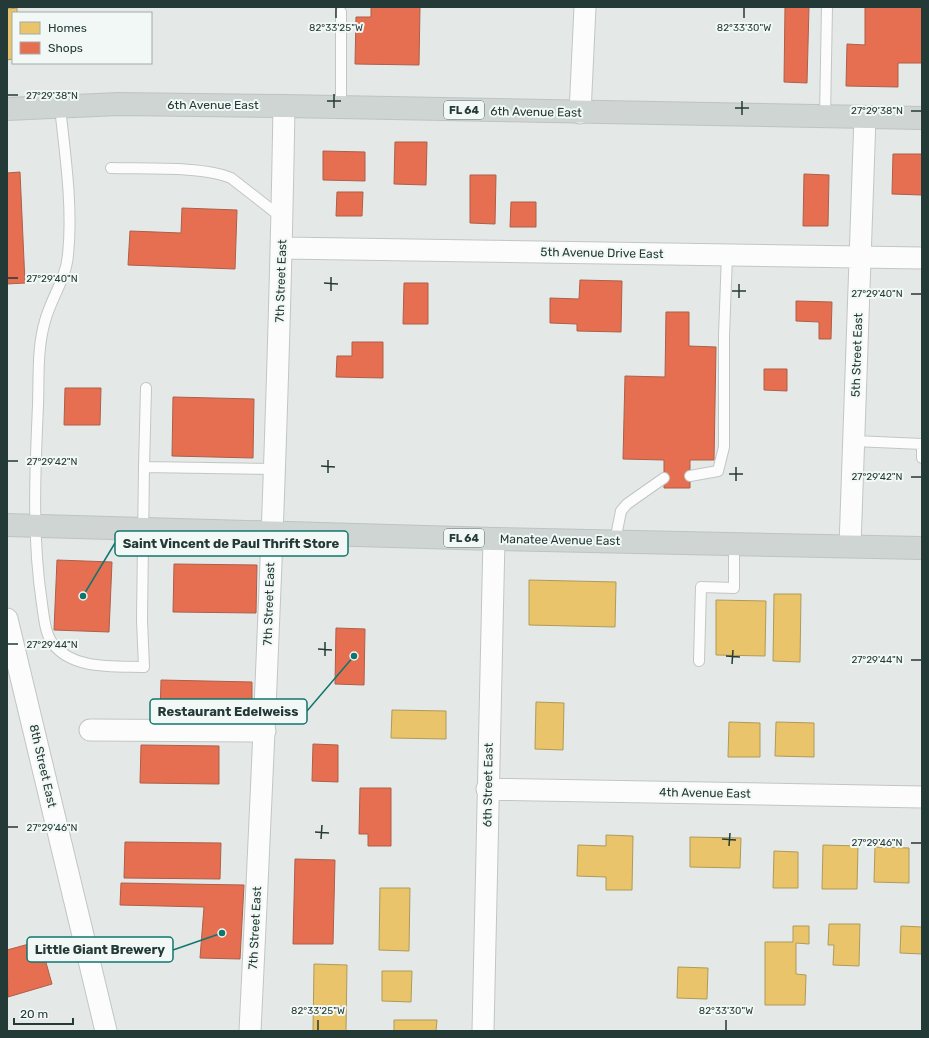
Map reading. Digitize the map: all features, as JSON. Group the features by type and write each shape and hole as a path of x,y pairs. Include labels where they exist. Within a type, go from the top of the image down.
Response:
{"main road":[{"name":"6th Avenue East","path":"7,109 119,104 922,118"},
{"name":"Manatee Avenue East","path":"7,525 494,539 922,548"}],"street":[{"path":"580,112 585,7"},
{"name":"7th Street East","path":"250,1031 265,731 282,248 284,106"},
{"name":"5th Street East","path":"850,546 865,116"},
{"name":"5th Avenue Drive East","path":"282,248 922,258"},
{"name":"6th Street East","path":"483,1031 487,789 494,539"},
{"name":"8th Street East","path":"7,619 12,661 106,1031"},
{"path":"90,730 265,731"},
{"name":"4th Avenue East","path":"487,789 922,797"}],"lane":[{"path":"825,116 827,7"},
{"path":"341,12 341,108"},
{"path":"60,107 67,185 68,255 63,278 45,322 40,354 34,526 38,579 46,628 52,643 61,653 81,662 144,667 142,620 146,388"},
{"path":"111,168 205,171 222,174 231,178 282,218"},
{"path":"690,476 718,471 724,447 724,335 727,255"},
{"path":"854,441 922,444 922,458"},
{"path":"144,467 274,469"},
{"path":"615,541 621,511 627,504 664,478"},
{"path":"699,661 700,587 734,588 734,544"}],"building: Homes":[{"path":"7,7 9,9 17,8 17,12 12,12 12,59 7,60"},
{"path":"529,580 616,582 615,627 529,625"},
{"path":"774,594 801,594 800,662 773,661"},
{"path":"716,600 766,601 765,656 716,655"},
{"path":"536,702 564,703 563,750 535,749"},
{"path":"392,710 446,711 446,739 391,738"},
{"path":"729,722 760,723 760,757 728,757"},
{"path":"776,722 814,723 814,757 775,756"},
{"path":"606,835 633,836 632,890 606,890 606,877 577,876 578,845 606,846"},
{"path":"690,837 741,838 740,868 690,867"},
{"path":"823,845 858,846 857,889 822,889"},
{"path":"875,847 909,848 909,883 874,882"},
{"path":"774,851 798,852 798,888 773,888"},
{"path":"380,888 410,888 409,951 379,950"},
{"path":"829,924 860,924 859,966 833,965 834,945 828,945"},
{"path":"793,926 809,926 809,944 796,943 796,974 806,975 805,1005 765,1005 765,942 793,942"},
{"path":"901,926 922,927 922,954 900,953"},
{"path":"314,964 347,965 346,1031 313,1031"},
{"path":"678,967 708,968 707,999 677,998"},
{"path":"382,971 412,971 411,1002 382,1001"},
{"path":"394,1020 437,1020 436,1031 394,1031"}],"building: Shops":[{"path":"371,7 420,7 419,65 355,64 356,17 371,17"},
{"path":"785,7 809,7 807,83 784,82"},
{"path":"865,7 922,7 922,63 898,63 898,87 846,86 847,44 865,45"},
{"path":"395,142 427,142 426,185 394,184"},
{"path":"323,151 365,152 365,181 323,180"},
{"path":"893,154 922,154 922,195 892,194"},
{"path":"20,172 25,283 7,284 7,173"},
{"path":"804,174 829,175 828,226 803,226"},
{"path":"470,175 496,175 495,224 470,223"},
{"path":"337,192 363,192 362,216 336,216"},
{"path":"511,202 536,202 536,227 510,227"},
{"path":"182,208 237,210 235,269 128,265 130,231 181,233"},
{"path":"580,280 622,281 621,332 577,331 577,324 550,323 550,298 579,299"},
{"path":"404,283 428,283 428,324 403,324"},
{"path":"796,301 832,302 831,339 819,339 819,322 796,321"},
{"path":"666,312 689,312 689,346 716,347 714,460 690,460 690,488 664,488 664,460 623,459 625,376 665,377"},
{"path":"352,342 383,342 383,378 336,377 337,356 352,356"},
{"path":"764,369 787,369 787,391 764,390"},
{"path":"65,388 101,388 100,425 64,425"},
{"path":"173,397 254,399 253,458 172,456"},
{"path":"57,560 112,562 109,632 54,630"},
{"path":"174,564 257,565 256,613 173,612"},
{"path":"336,628 365,629 364,685 335,684"},
{"path":"161,680 252,682 252,720 160,718"},
{"path":"313,744 338,745 338,782 312,781"},
{"path":"141,745 219,746 219,784 140,783"},
{"path":"360,788 391,788 391,846 368,846 368,834 359,834"},
{"path":"125,842 221,843 220,879 124,878"},
{"path":"295,859 335,860 333,944 293,944"},
{"path":"121,883 244,885 240,959 200,958 204,907 120,905"},
{"path":"40,941 52,984 8,997 7,950"}],"place":[{"name":"Saint Vincent de Paul Thrift Store","path":"83,596"},
{"name":"Restaurant Edelweiss","path":"354,656"},
{"name":"Little Giant Brewery","path":"222,933"}]}
